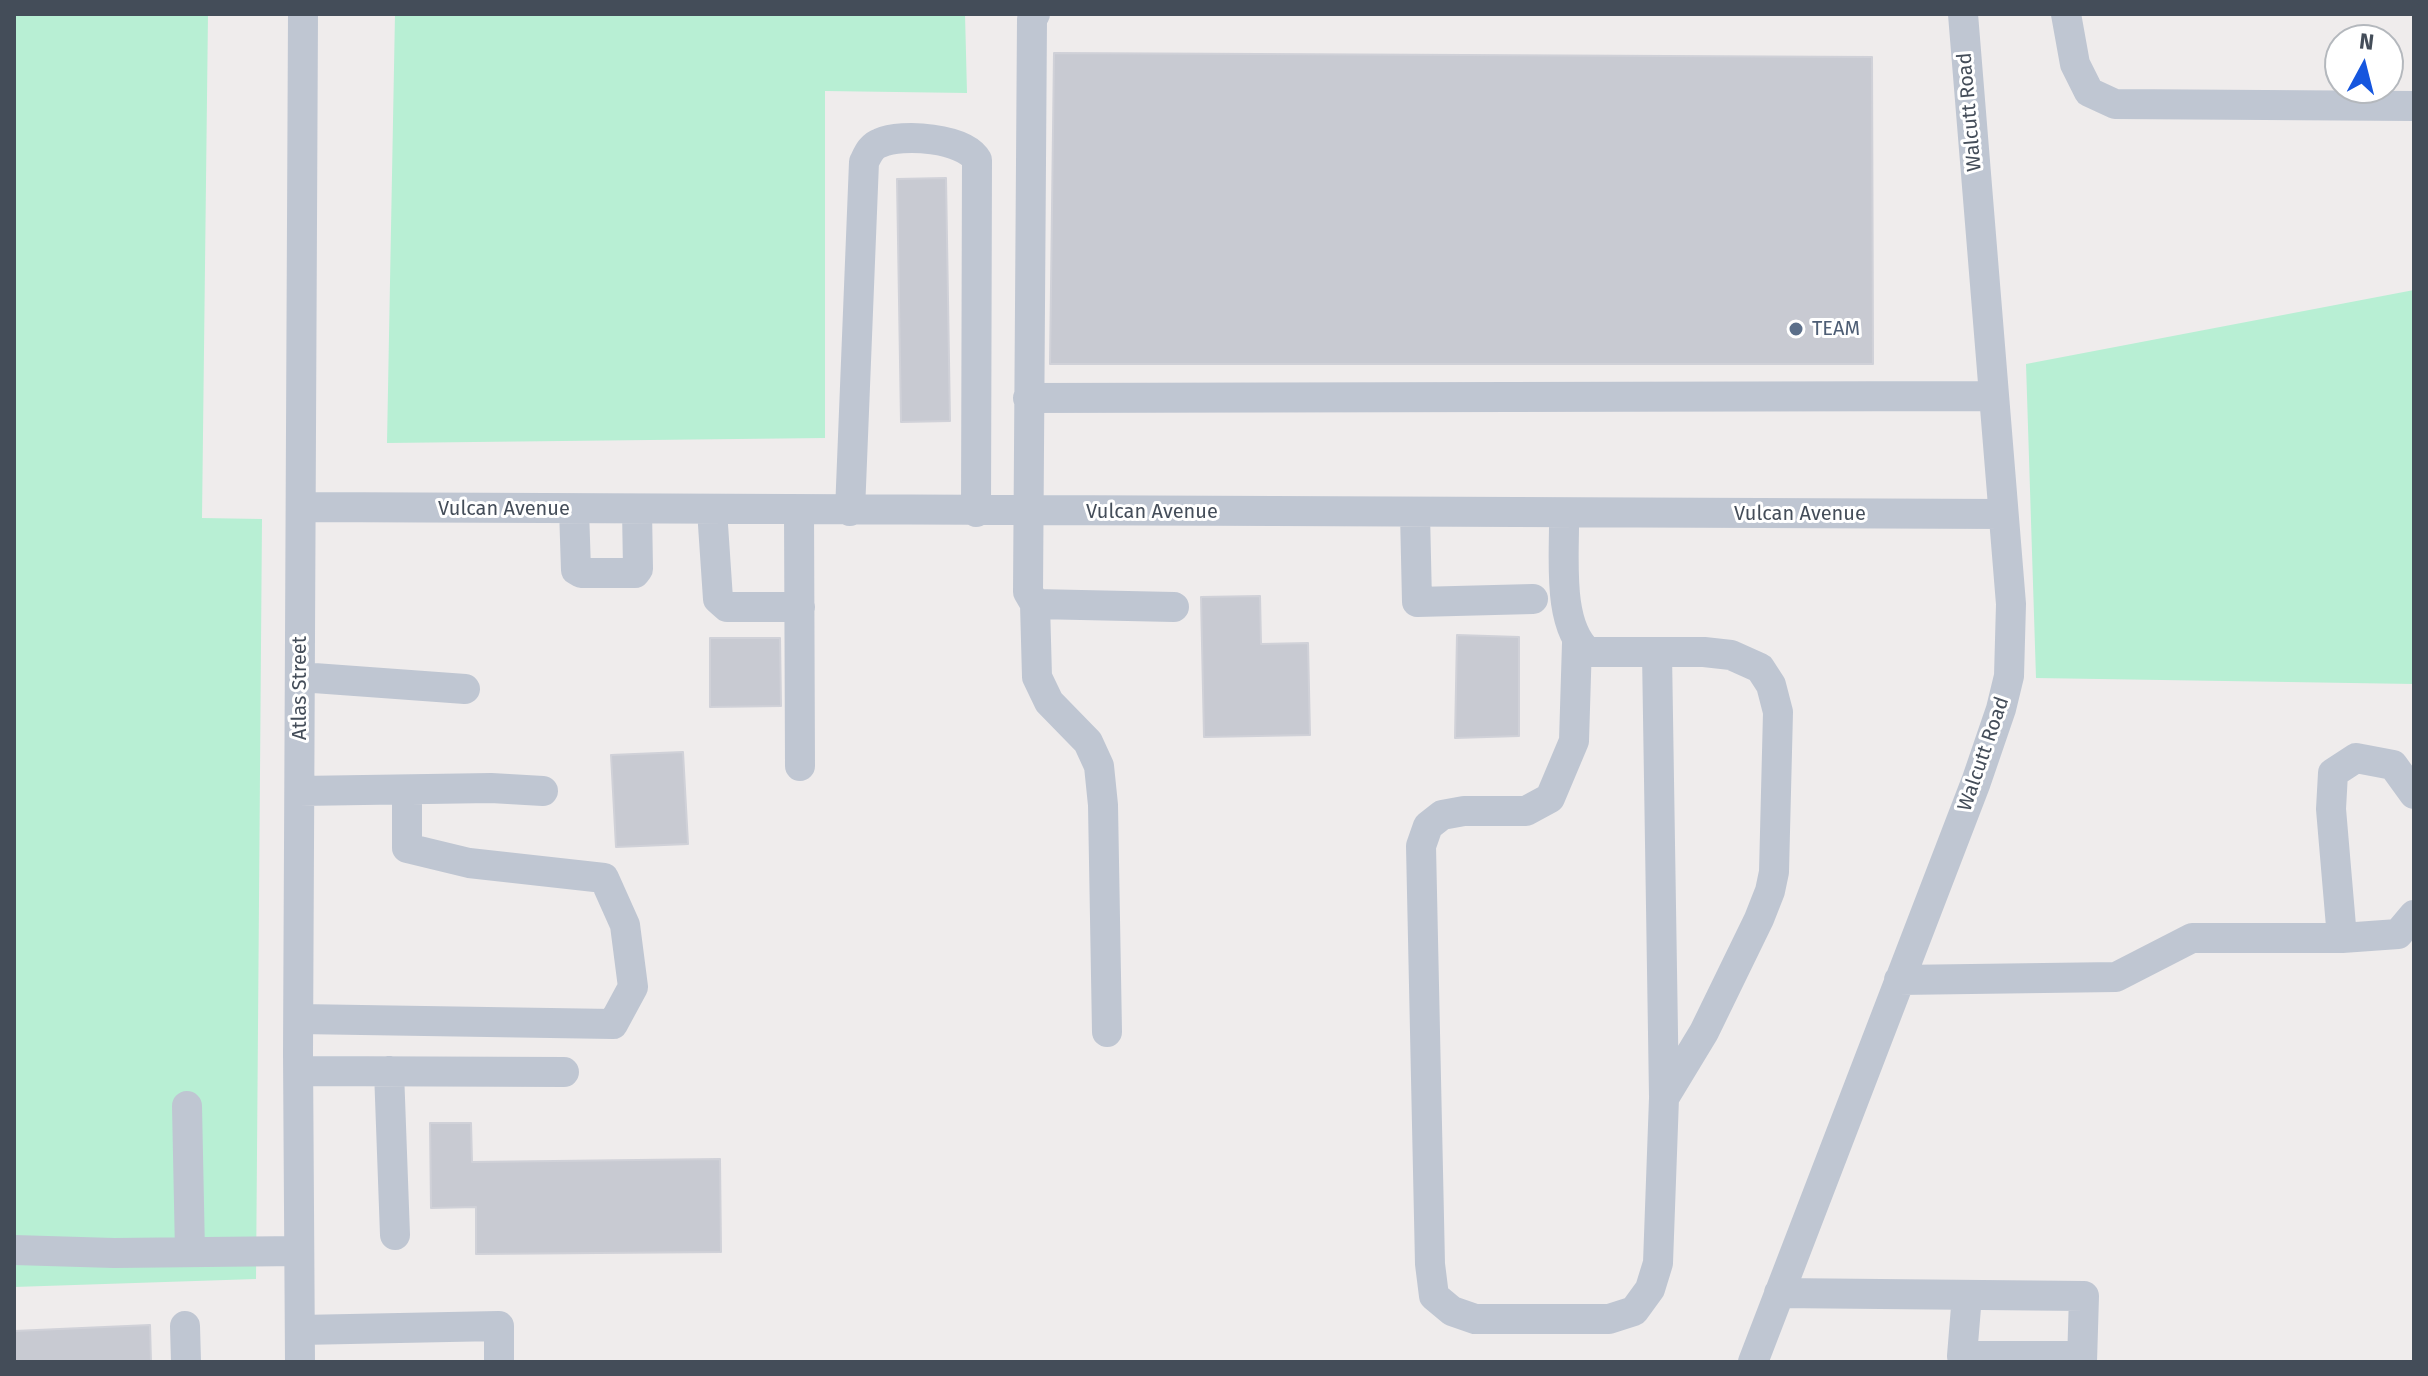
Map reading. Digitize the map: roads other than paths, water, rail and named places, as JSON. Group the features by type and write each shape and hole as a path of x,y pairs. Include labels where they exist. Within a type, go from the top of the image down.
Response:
{"street":[{"name":"Atlas Street","path":"300,1362 303,14"},
{"path":"1035,14 1032,19 1028,592 1035,604 1037,677 1049,702 1088,742 1099,766 1103,805 1107,1032"},
{"name":"Walcutt Road","path":"1753,1362 1976,782 2006,687 2011,604 1963,14"},
{"path":"2066,14 2075,64 2089,92 2115,104 2414,106"},
{"path":"850,511 864,162 878,143 945,140 972,151 977,160 976,512"},
{"path":"1028,398 1994,396"},
{"name":"Vulcan Avenue","path":"301,507 2003,514"},
{"path":"574,509 576,570 581,573 635,573 638,569 637,510"},
{"path":"712,510 718,599 727,607 800,607"},
{"path":"799,511 800,766"},
{"path":"1415,513 1417,602 1533,599"},
{"path":"1564,513 1568,623 1577,643 1574,741 1550,798 1526,811 1464,811 1442,815 1428,826 1421,846 1430,1264 1434,1296 1452,1311 1475,1319 1609,1319 1634,1311 1650,1289 1658,1263 1664,1098 1657,653"},
{"path":"1035,604 1174,607"},
{"path":"1577,643 1588,652 1704,652 1731,655 1760,668 1771,685 1778,712 1774,872 1770,891 1704,1032 1664,1098"},
{"path":"300,677 465,689"},
{"path":"2342,938 2331,809 2333,773 2356,758 2393,765 2414,794"},
{"path":"300,791 491,788 543,791"},
{"path":"299,1019 613,1024 633,987 625,925 604,878 469,863 407,848 407,790"},
{"path":"1899,980 2116,977 2192,938 2342,938 2398,934 2414,915"},
{"path":"299,1071 564,1072"},
{"path":"389,1071 395,1235"},
{"path":"187,1106 190,1252"},
{"path":"14,1250 299,1251"},
{"path":"1779,1293 2084,1296 2082,1359 1962,1356 1967,1295"},
{"path":"185,1326 186,1362"},
{"path":"300,1330 499,1326 499,1362"}],"place":[{"name":"TEAM","path":"1796,329"}]}
